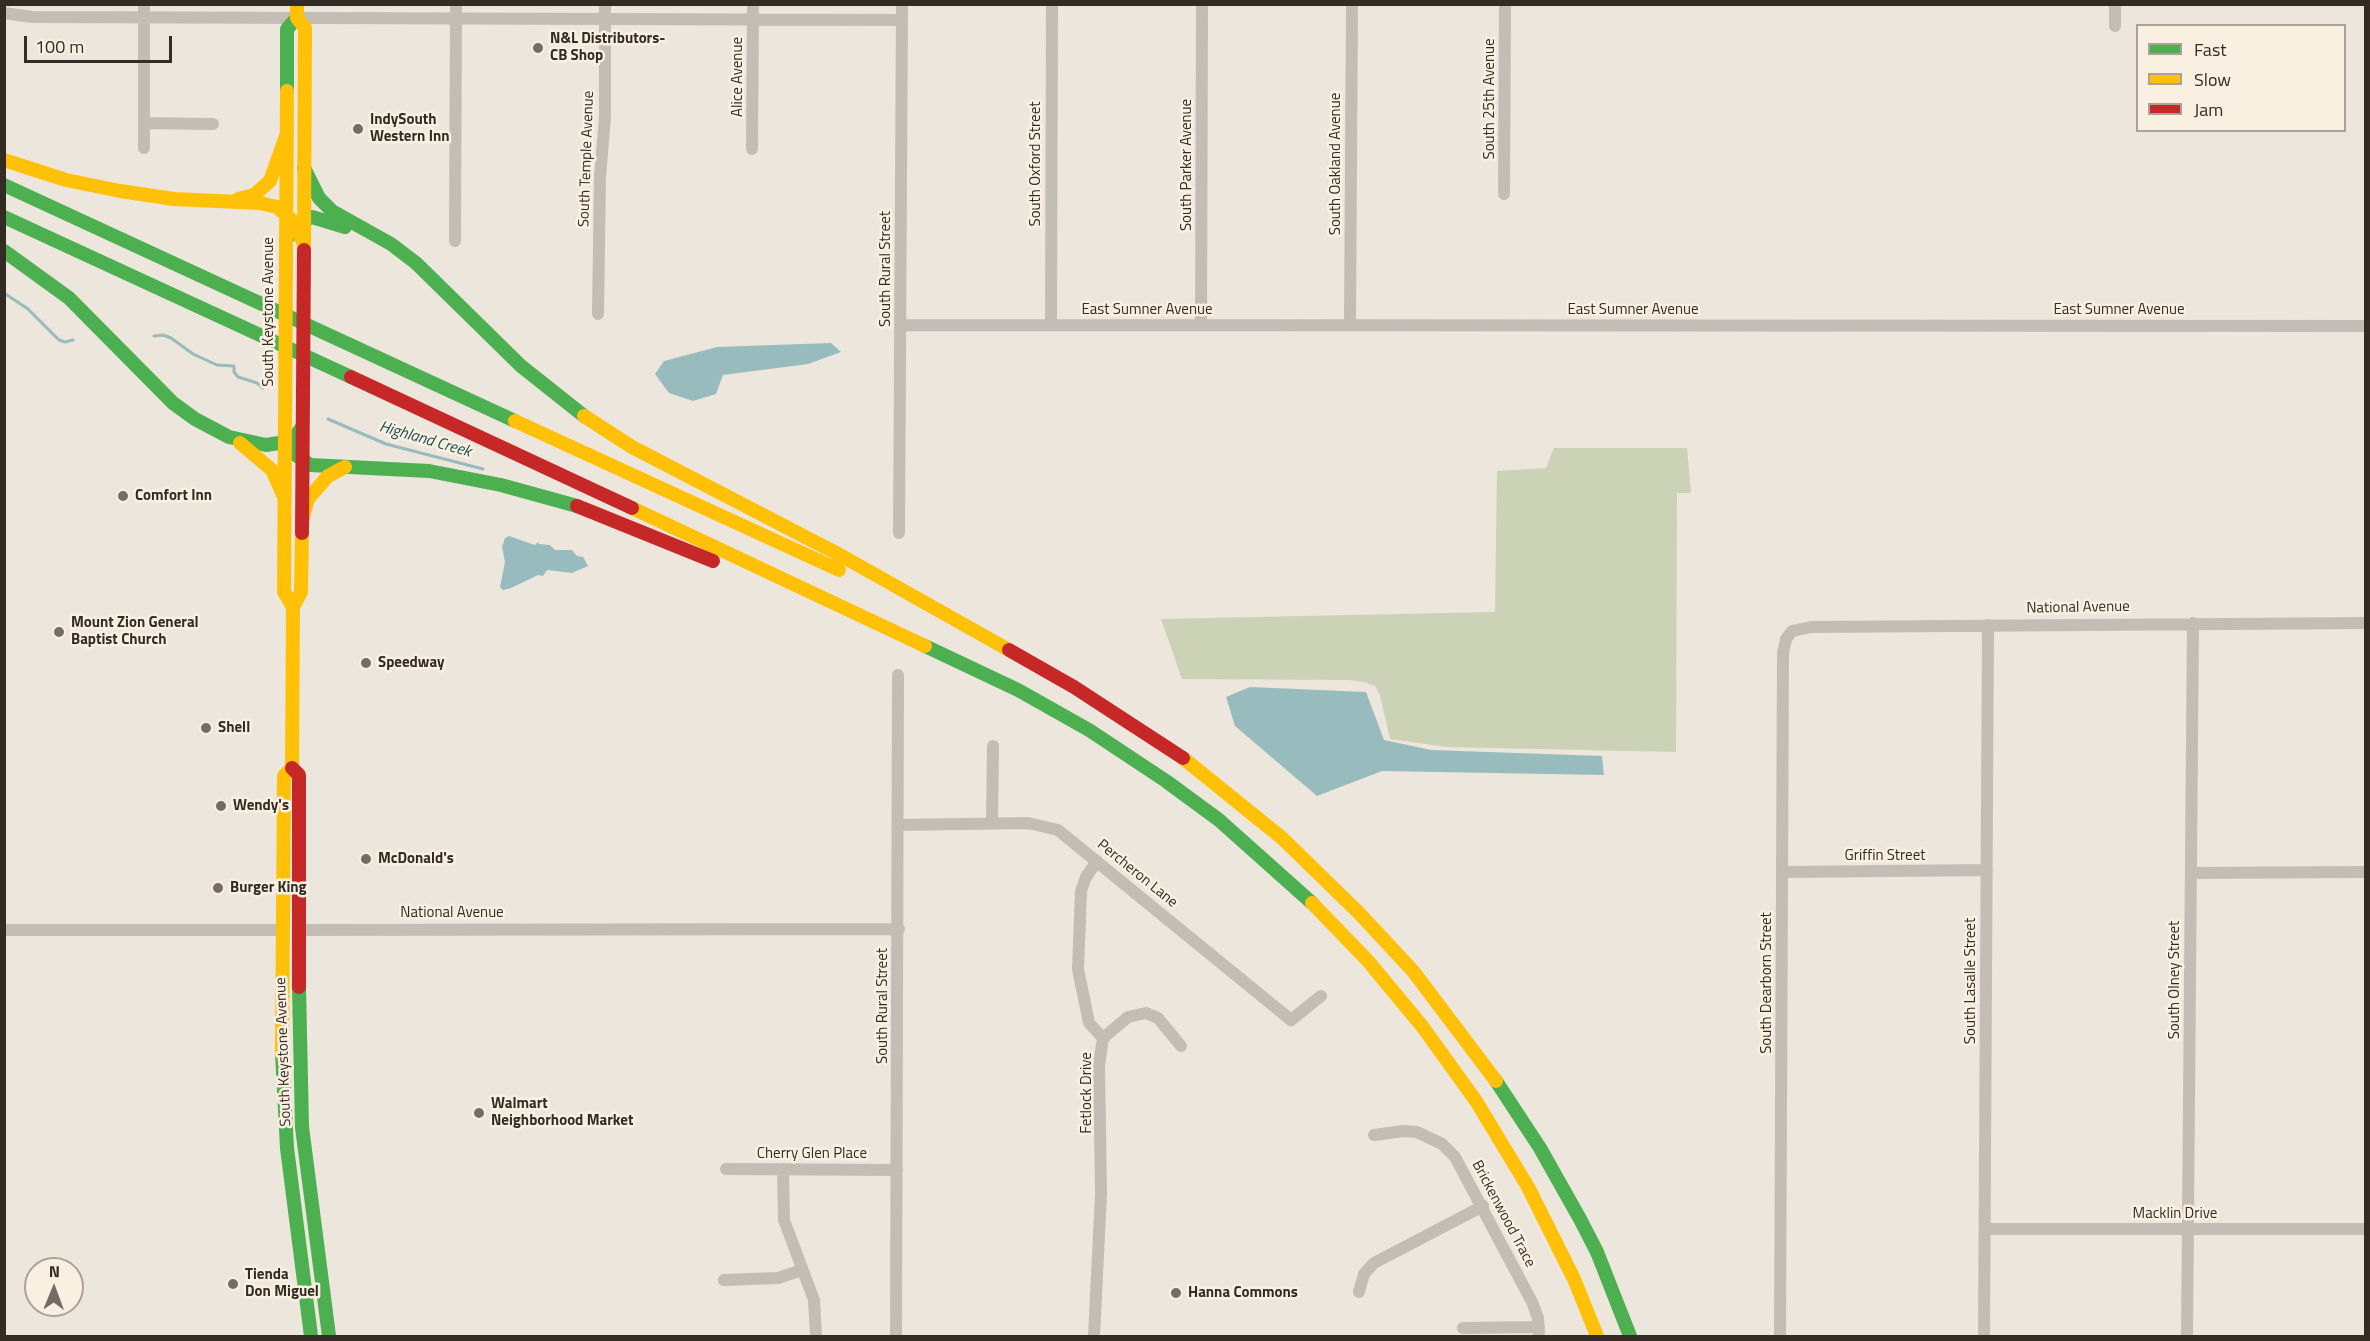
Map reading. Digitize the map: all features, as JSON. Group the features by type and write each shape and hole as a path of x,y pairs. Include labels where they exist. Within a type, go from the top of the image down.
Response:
{"main road":[{"name":"South Keystone Avenue","path":"297,11 287,30 287,133 295,220 304,244 301,592 293,607 292,768 284,776 281,930 283,1088 287,1148 311,1336"},
{"name":"South Keystone Avenue","path":"293,607 284,592 284,497 287,438 286,240 295,220 304,168 305,28 297,11"},
{"path":"228,201 254,195 270,181 287,133"},
{"path":"4,160 93,186 164,198 267,204 277,207 295,220 317,217 363,229"},
{"path":"304,168 314,189 325,204 345,220 395,246 416,263 538,382 589,420 632,447 840,555 1074,687 1169,748 1282,838 1366,919 1440,1005 1490,1071 1557,1175 1597,1252 1630,1336"},
{"path":"4,185 974,631"},
{"path":"4,217 563,475 955,660 1062,715 1166,780 1260,855 1322,912 1357,949 1422,1026 1494,1129 1528,1187 1558,1245 1597,1336"},
{"path":"4,251 69,298 173,403 195,419 229,436 251,451 272,470 284,497"},
{"path":"229,436 266,445 298,435 302,427"},
{"path":"287,438 297,455 310,465 396,468 441,473 517,489 573,505 625,524 955,660"},
{"path":"302,520 308,499 328,476 345,467"},
{"name":"South Keystone Avenue","path":"292,768 299,775 299,1051 302,1116 329,1336"},
{"name":"National Avenue","path":"281,930 298,930"},
{"path":"298,1235 315,1232"}],"street":[{"path":"5,4 5,13 32,17 144,18 297,11 456,18 902,20"},
{"path":"144,4 144,148"},
{"path":"454,242 456,4"},
{"name":"South Temple Avenue","path":"598,314 605,4"},
{"name":"Alice Avenue","path":"752,149 753,4"},
{"name":"South Rural Street","path":"899,532 902,4"},
{"name":"South Oxford Street","path":"1051,324 1052,4"},
{"name":"South Parker Avenue","path":"1201,325 1202,4"},
{"name":"South Oakland Avenue","path":"1350,325 1352,4"},
{"name":"South 25th Avenue","path":"1504,194 1505,4"},
{"path":"2115,4 2115,26"},
{"path":"145,123 213,124"},
{"name":"East Sumner Avenue","path":"901,325 2366,326"},
{"name":"South Olney Street","path":"2187,1336 2193,623"},
{"name":"National Avenue","path":"1792,631 1811,627 2366,623"},
{"name":"South Lasalle Street","path":"1984,1336 1988,625"},
{"name":"South Dearborn Street","path":"1780,1336 1783,653 1786,639 1792,631"},
{"name":"South Rural Street","path":"896,1336 898,675"},
{"path":"992,824 993,746"},
{"name":"Percheron Lane","path":"898,825 1028,823 1058,830 1292,1020 1321,996"},
{"name":"Fetlock Drive","path":"1094,1336 1101,1194 1099,1065 1103,1038 1089,1023 1078,969 1081,891 1086,877 1097,861"},
{"name":"Griffin Street","path":"1783,872 1987,870"},
{"path":"2191,873 2366,872"},
{"name":"National Avenue","path":"298,930 899,929"},
{"name":"National Avenue","path":"4,930 281,930"},
{"path":"1103,1038 1128,1017 1146,1013 1158,1018 1181,1046"},
{"name":"Brickenwood Trace","path":"1374,1135 1403,1131 1417,1132 1442,1144 1461,1164 1532,1302 1539,1332"},
{"name":"Cherry Glen Place","path":"726,1168 897,1170"},
{"path":"783,1169 784,1220 815,1305 816,1336"},
{"path":"1359,1292 1364,1274 1374,1263 1483,1206"},
{"name":"Macklin Drive","path":"1985,1229 2366,1229"},
{"path":"724,1280 778,1278 802,1270"},
{"path":"1463,1328 1539,1332"}],"green space":[{"path":"1554,448 1687,448 1691,493 1677,493 1676,752 1447,747 1390,739 1380,695 1375,686 1364,682 1182,679 1161,619 1495,612 1497,471 1546,468"}],"water":[{"path":"831,343 841,352 808,364 723,375 716,394 693,401 669,393 655,374 664,361 717,347"},
{"path":"509,536 535,545 538,542 550,545 555,550 572,550 577,556 583,557 588,566 572,573 547,570 543,576 538,575 503,590 500,587 505,562 502,547 505,538"},
{"path":"1250,687 1366,692 1384,740 1431,750 1602,756 1604,775 1382,771 1317,796 1235,726 1226,697"}],"waterway":[{"name":"Highland Creek","path":"4,293 28,309 59,340 65,342 73,340"},
{"name":"Highland Creek","path":"154,336 163,335 171,338 193,354 217,365 234,366 234,372 238,377 257,383 263,388"},
{"name":"Highland Creek","path":"328,419 386,444 483,469"}],"traffic: fast":[{"path":"287,91 287,29 297,18"},
{"path":"304,168 319,198 332,211 391,244 416,263 521,366 584,416"},
{"path":"4,185 515,421"},
{"path":"4,217 351,377"},
{"path":"286,240 298,223 312,217 345,227"},
{"path":"4,251 69,298 173,403 195,419 229,437 266,445 292,441 302,427"},
{"path":"285,431 296,455 310,465 429,471 501,485 577,506"},
{"path":"925,646 1018,690 1089,730 1166,781 1219,820 1312,903"},
{"path":"299,987 302,1127 329,1336"},
{"path":"282,1053 287,1148 311,1336"},
{"path":"1496,1081 1540,1148 1580,1219 1597,1252 1630,1336"}],"traffic: slow":[{"path":"297,4 297,18 305,28 304,250"},
{"path":"287,91 284,592 293,607"},
{"path":"238,199 254,195 270,181 287,133"},
{"path":"4,160 66,180 120,191 174,199 260,203 277,207 293,221 304,244"},
{"path":"584,416 632,447 840,555 1009,650"},
{"path":"515,421 839,570"},
{"path":"240,443 272,470 284,497"},
{"path":"302,520 308,499 328,476 345,467"},
{"path":"632,508 925,646"},
{"path":"282,1053 284,776 292,768 293,607 301,592 302,533"},
{"path":"1183,758 1282,838 1359,913 1413,971 1496,1081"},
{"path":"1312,903 1368,961 1422,1026 1476,1101 1528,1187 1574,1279 1597,1336"}],"traffic: jam":[{"path":"302,533 304,250"},
{"path":"351,377 632,508"},
{"path":"577,506 713,561"},
{"path":"1009,650 1074,687 1183,758"},
{"path":"292,768 299,775 299,987"}],"place":[{"name":"N&L Distributors- CB Shop","path":"538,48"},
{"name":"IndySouth Western Inn","path":"358,129"},
{"name":"Comfort Inn","path":"123,496"},
{"name":"Mount Zion General Baptist Church","path":"59,632"},
{"name":"Speedway","path":"366,663"},
{"name":"Shell","path":"206,728"},
{"name":"Wendy's","path":"221,806"},
{"name":"McDonald's","path":"366,859"},
{"name":"Burger King","path":"218,888"},
{"name":"Walmart Neighborhood Market","path":"479,1113"},
{"name":"Tienda Don Miguel","path":"233,1284"},
{"name":"Hanna Commons","path":"1176,1293"}]}
